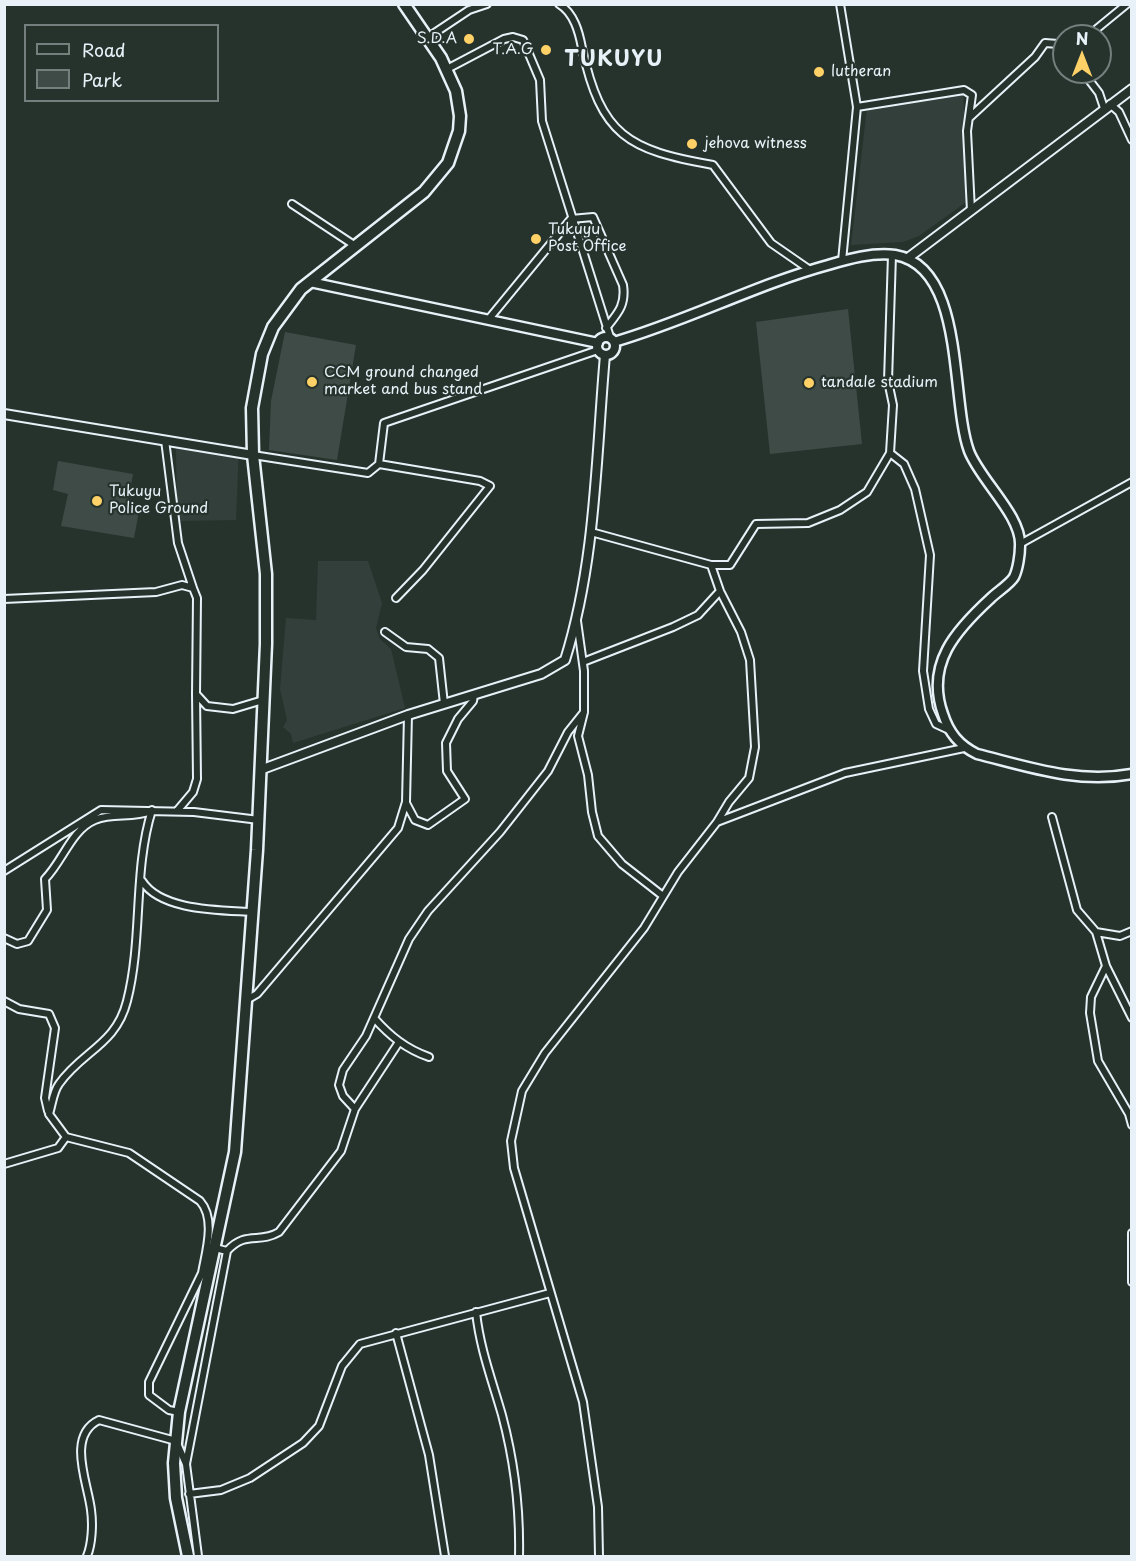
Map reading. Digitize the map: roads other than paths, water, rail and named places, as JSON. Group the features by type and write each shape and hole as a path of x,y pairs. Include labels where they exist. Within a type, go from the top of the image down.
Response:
{"highway":[{"path":"188,1557 176,1498 176,1441 179,1412 206,1274 216,1248 235,1152 259,820 266,574 254,455 252,408 262,354 273,327 301,289 424,192 448,163 459,131 460,116 456,91 447,69 404,4"}],"main road":[{"path":"600,349 604,337 612,340 641,334 810,270 842,261 892,255 908,258 922,269 939,291 949,326 969,449 1017,527 1020,544 1014,577 963,623 948,644 938,668 937,691 948,730 964,748 977,754 1067,777 1131,774"},
{"path":"310,282 488,320 600,349 615,350 612,340"}],"street":[{"path":"427,38 469,10 488,4"},
{"path":"559,4 565,8 578,30 586,68 606,116 620,134 644,149 668,157 713,165 771,243 810,270"},
{"path":"840,4 857,107 842,261"},
{"path":"1103,24 1127,4"},
{"path":"447,69 504,39 513,37 523,40 540,80 542,121 571,219 606,328 612,340"},
{"path":"968,119 1035,57 1045,43 1052,44"},
{"path":"1092,84 1107,106 1119,112 1131,140"},
{"path":"908,258 1131,89"},
{"path":"857,107 964,90 972,95 968,119 972,211"},
{"path":"292,204 354,245"},
{"path":"488,320 571,219 596,218 623,285 623,305 606,328"},
{"path":"591,532 711,565 730,565 756,524 808,523 840,510 867,492 890,453 893,405 888,381 892,255"},
{"path":"4,414 368,473 379,464 384,423 600,349 591,532 577,621 565,660 541,674 408,715 260,770"},
{"path":"165,440 178,543 197,598 197,779 193,792 177,811"},
{"path":"890,453 904,464 915,489 930,555 923,671 929,709 936,724 948,730"},
{"path":"379,464 480,481 490,486 423,570 396,598"},
{"path":"1020,544 1131,482"},
{"path":"600,1557 598,1507 583,1402 514,1168 511,1141 522,1090 545,1053 644,928 678,872 717,822 729,801 749,778 755,747 750,660 741,632 720,591 711,565"},
{"path":"4,599 156,592 182,585 193,588"},
{"path":"583,662 698,615 720,591"},
{"path":"577,621 583,662 584,712 578,736 588,775 598,836 622,864 663,896"},
{"path":"385,632 406,647 428,649 439,658 444,704"},
{"path":"196,694 207,706 233,709 263,700"},
{"path":"406,802 415,820 428,825 465,799 447,771 446,743 458,718 473,701 474,695"},
{"path":"355,1109 343,1096 339,1085 343,1070 366,1036 409,939 428,911 500,832 548,771 568,732 584,712"},
{"path":"245,1001 257,994 398,828 406,802 408,715"},
{"path":"717,822 845,773 964,748"},
{"path":"4,871 101,810 177,811 259,820"},
{"path":"49,1114 57,1085 102,1046 116,1029 127,1001 142,880 143,838 152,810"},
{"path":"4,938 17,944 28,941 47,910 45,879 58,867 76,834 95,820 141,815 152,810"},
{"path":"1052,817 1077,910 1096,932 1106,966 1131,1018"},
{"path":"142,880 156,896 179,903 202,909 252,912"},
{"path":"1096,932 1120,936 1131,931"},
{"path":"1106,966 1091,997 1090,1013 1098,1061 1129,1114 1131,1125"},
{"path":"4,1001 19,1009 49,1014 55,1028 45,1098 49,1114 66,1137 129,1153 200,1201 207,1209 206,1274 149,1382 149,1395 169,1410 179,1412"},
{"path":"374,1018 399,1042 429,1057"},
{"path":"198,1557 186,1464 202,1375 213,1334 227,1251 236,1241 247,1237 269,1238 279,1232 341,1151 355,1109 399,1042"},
{"path":"4,1164 58,1148 66,1137"},
{"path":"1131,1233 1131,1282"},
{"path":"216,1248 227,1251"},
{"path":"189,1494 221,1490 250,1478 303,1443 319,1426 342,1366 360,1344 550,1293"},
{"path":"476,1312 479,1345 502,1417 520,1519 519,1557"},
{"path":"396,1333 429,1455 445,1557"},
{"path":"188,1372 202,1375"},
{"path":"87,1557 90,1548 91,1511 81,1464 84,1434 90,1424 99,1420 176,1441 186,1464"}],"place":[{"name":"S.D.A","path":"469,39"},
{"name":"T.A.G","path":"546,50"},
{"name":"lutheran","path":"819,72"},
{"name":"jehova witness","path":"692,144"},
{"name":"Tukuyu Post Office","path":"536,239"},
{"name":"CCM ground changed market and bus stand","path":"312,382"},
{"name":"tandale stadium","path":"809,383"},
{"name":"Tukuyu Police Ground","path":"97,501"}],"district":[{"name":"TUKUYU","path":"614,60"}]}
